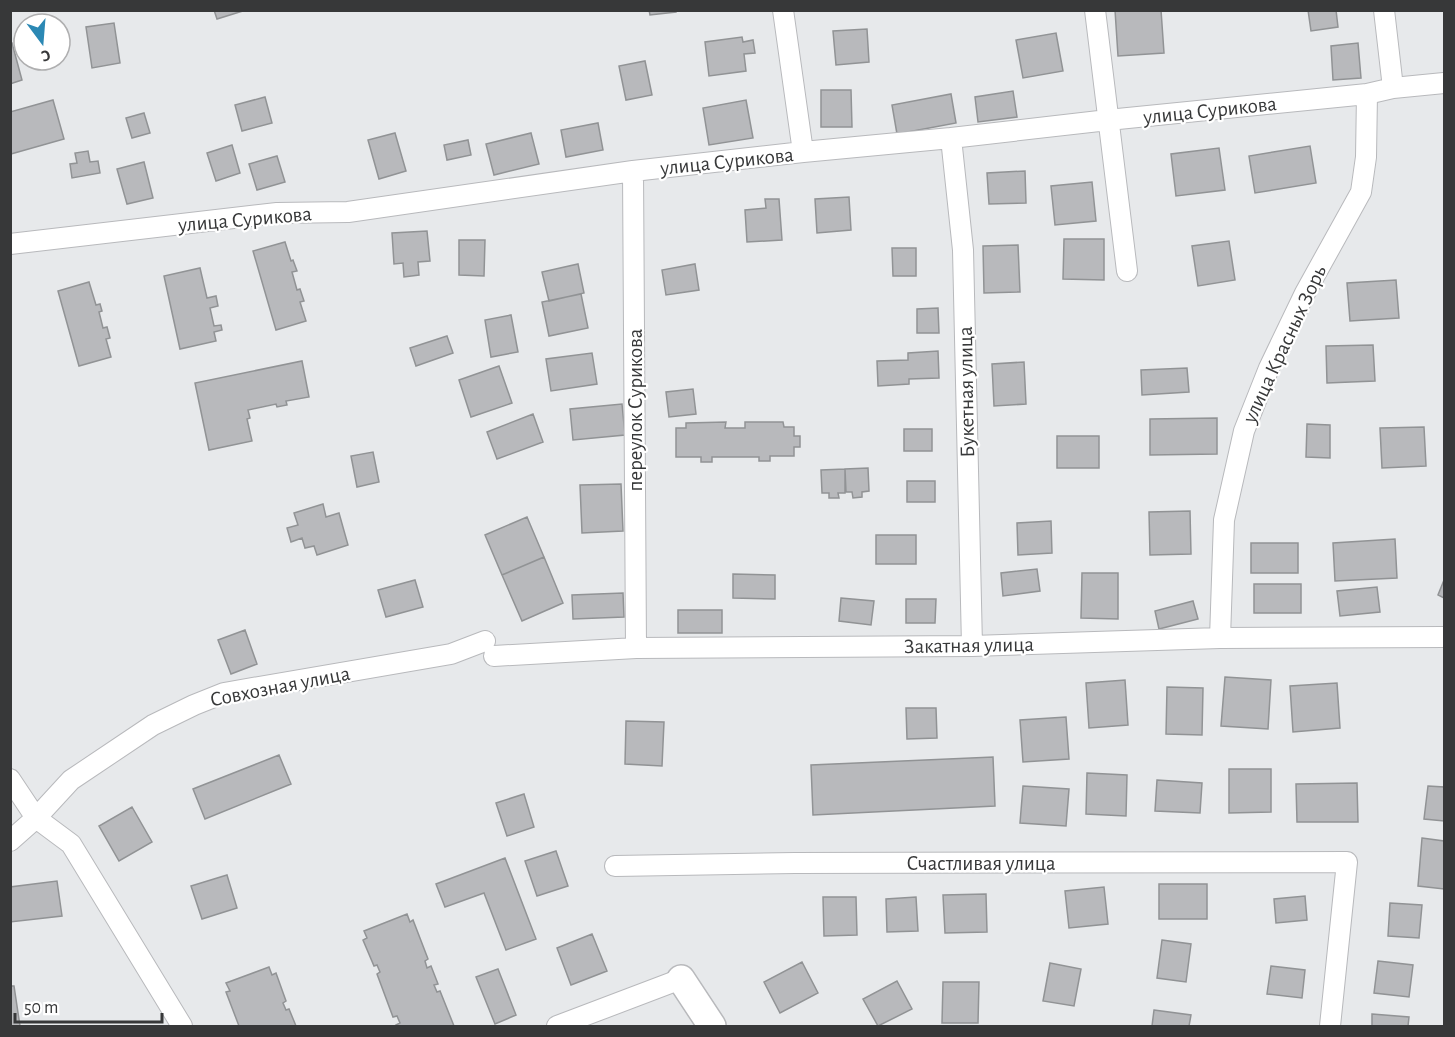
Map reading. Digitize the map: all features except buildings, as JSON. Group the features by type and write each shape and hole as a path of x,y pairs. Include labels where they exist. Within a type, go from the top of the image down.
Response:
{"street":[{"path":"783,10 803,152"},
{"path":"1095,10 1126,271"},
{"path":"1384,10 1393,87"},
{"name":"улица Сурикова","path":"10,244 277,213 348,212 633,171 1367,94 1393,87 1444,83"},
{"name":"улица Красных Зорь","path":"1220,638 1224,520 1244,431 1269,368 1300,304 1361,192 1366,157 1367,94"},
{"name":"Букетная улица","path":"951,138 963,250 972,646"},
{"name":"переулок Сурикова","path":"633,171 636,648"},
{"name":"Закатная улица","path":"489,649 972,646 1220,638 1444,637"},
{"name":"Совхозная улица","path":"10,841 36,818 71,780 153,725 194,705 224,693 489,649"},
{"path":"10,779 36,818 72,844 182,1026"},
{"name":"Счастливая улица","path":"615,866 795,863 1347,862 1330,1026"},
{"path":"557,1026 681,979 712,1026"}]}
